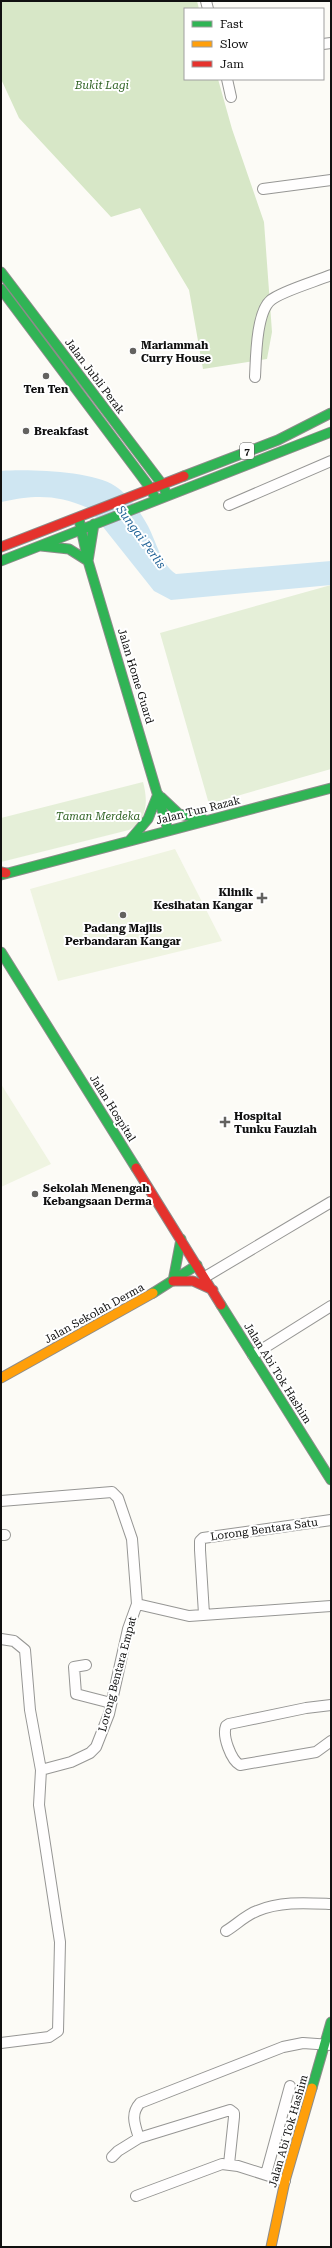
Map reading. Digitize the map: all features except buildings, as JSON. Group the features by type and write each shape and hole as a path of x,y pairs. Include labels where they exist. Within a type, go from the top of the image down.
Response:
{"main road":[{"name":"Jalan Jubli Perak","path":"1,272 162,484 168,496"},
{"name":"Jalan Jubli Perak","path":"1,289 151,489 157,501"},
{"name":"7","path":"1,547 278,440 331,414"},
{"name":"7","path":"1,561 331,432"},
{"name":"Jalan Home Guard","path":"83,516 81,530 88,561 168,830"},
{"path":"39,546 69,549 88,561 94,524"},
{"name":"Jalan Tun Razak","path":"2,875 129,840 331,788"},
{"path":"158,794 179,814 197,819 214,819"},
{"path":"129,840 150,817 155,808 158,794"},
{"name":"Jalan Hospital","path":"1,952 205,1277"},
{"path":"181,1240 173,1281 193,1281 213,1290"},
{"name":"Jalan Sekolah Derma","path":"1,1378 173,1281 197,1265"},
{"name":"Jalan Abi Tok Hashim","path":"205,1277 253,1354 328,1466 331,1480"},
{"name":"Jalan Abi Tok Hashim","path":"271,2247 285,2181 328,2045 331,2022"}],"street":[{"path":"227,80 231,97"},
{"path":"263,189 331,180"},
{"path":"255,377 259,331 264,311 270,300 331,275"},
{"path":"229,505 331,460"},
{"path":"205,1277 331,1202"},
{"path":"253,1354 331,1306"},
{"name":"Lorong Bentara Empat","path":"1,1501 112,1492 118,1498 132,1539 137,1604 128,1629 111,1703 98,1742 93,1750 71,1762 41,1770"},
{"name":"Lorong Bentara Satu","path":"204,1614 200,1550 200,1541 203,1538 331,1520"},
{"path":"137,1604 189,1616 331,1606"},
{"path":"1,1639 14,1641 25,1650 30,1710 41,1770 39,1804 60,1942 59,2028 56,2034 49,2037 1,2043"},
{"path":"86,1666 74,1667 76,1694 111,1703"},
{"path":"331,1705 306,1708 229,1724 225,1729 232,1756 240,1765 316,1752 331,1741"},
{"path":"226,1931 256,1911 269,1906 298,1903 331,1904"},
{"path":"139,2138 133,2117 135,2110 140,2103 283,2047 303,2043 328,2045"},
{"path":"266,2174 290,2086"},
{"path":"112,2157 118,2150 139,2138 230,2110 234,2113 234,2117 229,2164"},
{"path":"136,2196 222,2164 229,2164 285,2181"}],"green space":[{"name":"Bukit Lagi","path":"1,1 197,1 199,8 184,8 184,80 218,80 232,129 264,222 272,332 267,359 203,369 189,290 140,208 111,217 19,118 1,79"},
{"path":"331,585 331,769 209,804 160,633"},
{"name":"Taman Merdeka","path":"143,782 146,796 145,809 140,821 129,830 1,862 1,818"},
{"name":"Padang Majlis Perbandaran Kangar","path":"175,849 222,941 58,981 30,889"},
{"path":"1,1084 51,1164 1,1187"}],"water":[{"name":"Sungai Perlis","path":"27,470 76,474 105,481 115,486 125,494 138,510 148,526 166,564 176,574 331,561 331,585 171,600 154,591 88,508 66,500 45,497 24,498 1,502 1,471"}],"traffic: fast":[{"path":"1,272 162,484 167,495"},
{"path":"1,289 151,489 155,498"},
{"path":"184,476 278,440 331,413"},
{"path":"1,561 331,432"},
{"path":"79,519 88,561 168,830"},
{"path":"41,546 69,549 88,561 94,524"},
{"path":"1,875 331,788"},
{"path":"130,840 148,819 158,794"},
{"path":"161,797 179,814 203,819"},
{"path":"1,952 136,1168"},
{"path":"173,1281 181,1239"},
{"path":"153,1293 197,1265"},
{"path":"221,1305 331,1480"},
{"path":"312,2088 331,2022"}],"traffic: slow":[{"path":"1,1378 153,1293"},
{"path":"271,2247 285,2181 312,2088"}],"traffic: jam":[{"path":"1,547 184,476"},
{"path":"1,872 6,873"},
{"path":"136,1168 221,1305"},
{"path":"173,1281 193,1281 213,1290"}],"place":[{"name":"Mariammah Curry House","path":"133,351"},
{"name":"Ten Ten","path":"46,376"},
{"name":"Breakfast","path":"26,431"},
{"name":"Klinik Kesihatan Kangar","path":"262,898"},
{"name":"Padang Majlis Perbandaran Kangar","path":"123,915"},
{"name":"Hospital Tunku Fauziah","path":"225,1122"},
{"name":"Sekolah Menengah Kebangsaan Derma","path":"35,1194"}]}
